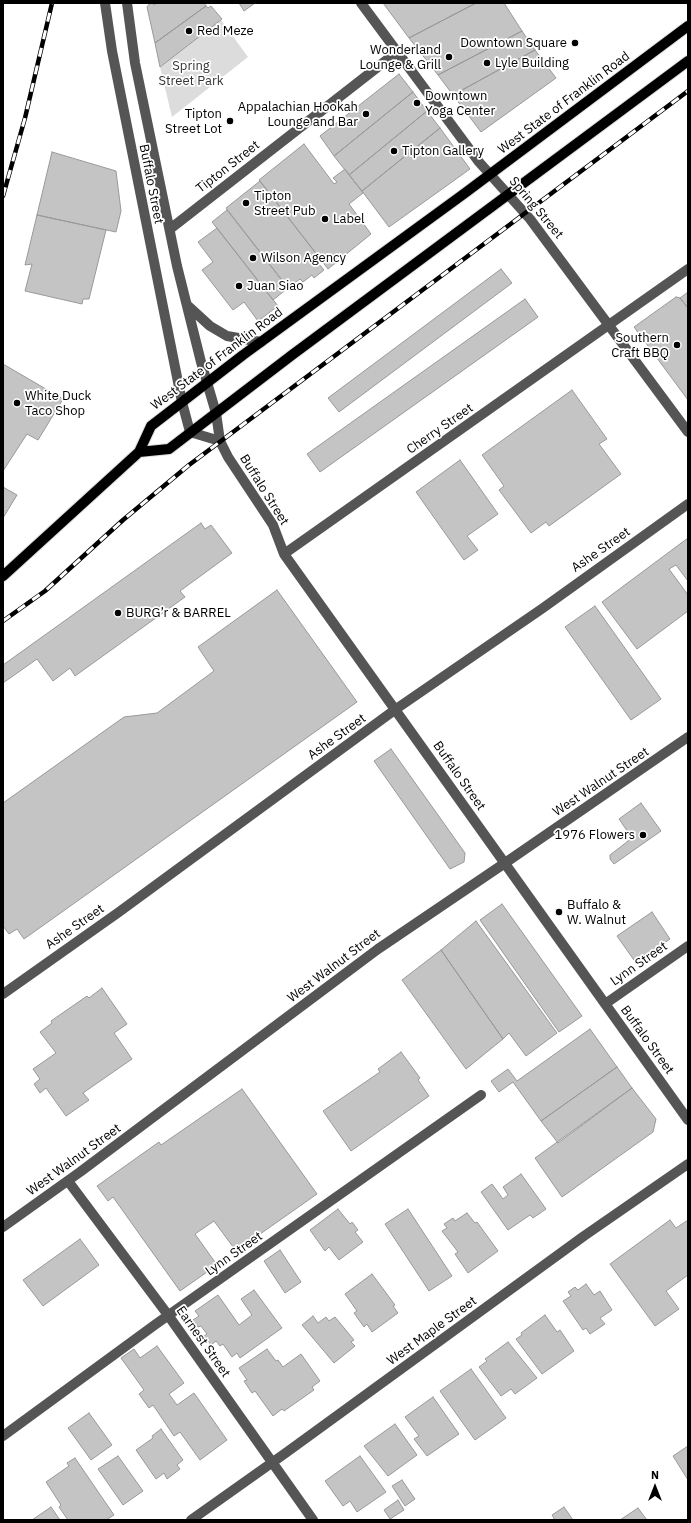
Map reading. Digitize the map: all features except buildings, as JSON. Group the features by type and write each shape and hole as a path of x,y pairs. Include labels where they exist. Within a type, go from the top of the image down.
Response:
{"main road":[{"name":"West State of Franklin Road","path":"3,576 139,452 151,426 261,342 490,175 688,26"},
{"path":"139,452 169,449 286,360 688,61"}],"street":[{"name":"Buffalo Street","path":"105,3 112,51 182,402 190,432"},
{"name":"Buffalo Street","path":"127,3 135,63 170,229 206,383 216,413 220,441 228,457 274,525 284,554 688,1120"},
{"name":"Spring Street","path":"361,3 479,162 530,219 688,432"},
{"name":"Tipton Street","path":"170,229 397,52"},
{"name":"Cherry Street","path":"284,554 688,269"},
{"path":"187,305 210,326 227,336 261,342"},
{"path":"190,432 220,441"},
{"name":"Ashe Street","path":"3,994 396,709 543,608 688,504"},
{"name":"West Walnut Street","path":"3,1227 68,1181 378,949 688,737"},
{"name":"Lynn Street","path":"605,1004 688,946"},
{"name":"Lynn Street","path":"3,1436 168,1315 481,1095"},
{"name":"West Maple Street","path":"191,1520 591,1231 688,1164"},
{"name":"Earnest Street","path":"68,1181 168,1315 313,1520"}],"green space":[{"name":"Spring Street Park","path":"221,20 248,57 172,117 160,67"}],"railway":[{"path":"3,196 25,118 52,3"},
{"path":"3,621 45,591 123,520 189,465 688,91"}],"place":[{"name":"Red Meze","path":"189,31"},
{"name":"Downtown Square","path":"575,43"},
{"name":"Wonderland Lounge & Grill","path":"449,57"},
{"name":"Lyle Building","path":"487,63"},
{"name":"Downtown Yoga Center","path":"417,103"},
{"name":"Appalachian Hookah Lounge and Bar","path":"366,114"},
{"name":"Tipton Street Lot","path":"230,121"},
{"name":"Tipton Gallery","path":"394,151"},
{"name":"Tipton Street Pub","path":"246,203"},
{"name":"Label","path":"325,219"},
{"name":"Wilson Agency","path":"253,258"},
{"name":"Juan Siao","path":"239,286"},
{"name":"Southern Craft BBQ","path":"677,345"},
{"name":"White Duck Taco Shop","path":"17,403"},
{"name":"BURG’r & BARREL","path":"118,613"},
{"name":"1976 Flowers","path":"643,835"},
{"name":"Buffalo & W. Walnut","path":"559,912"}]}
